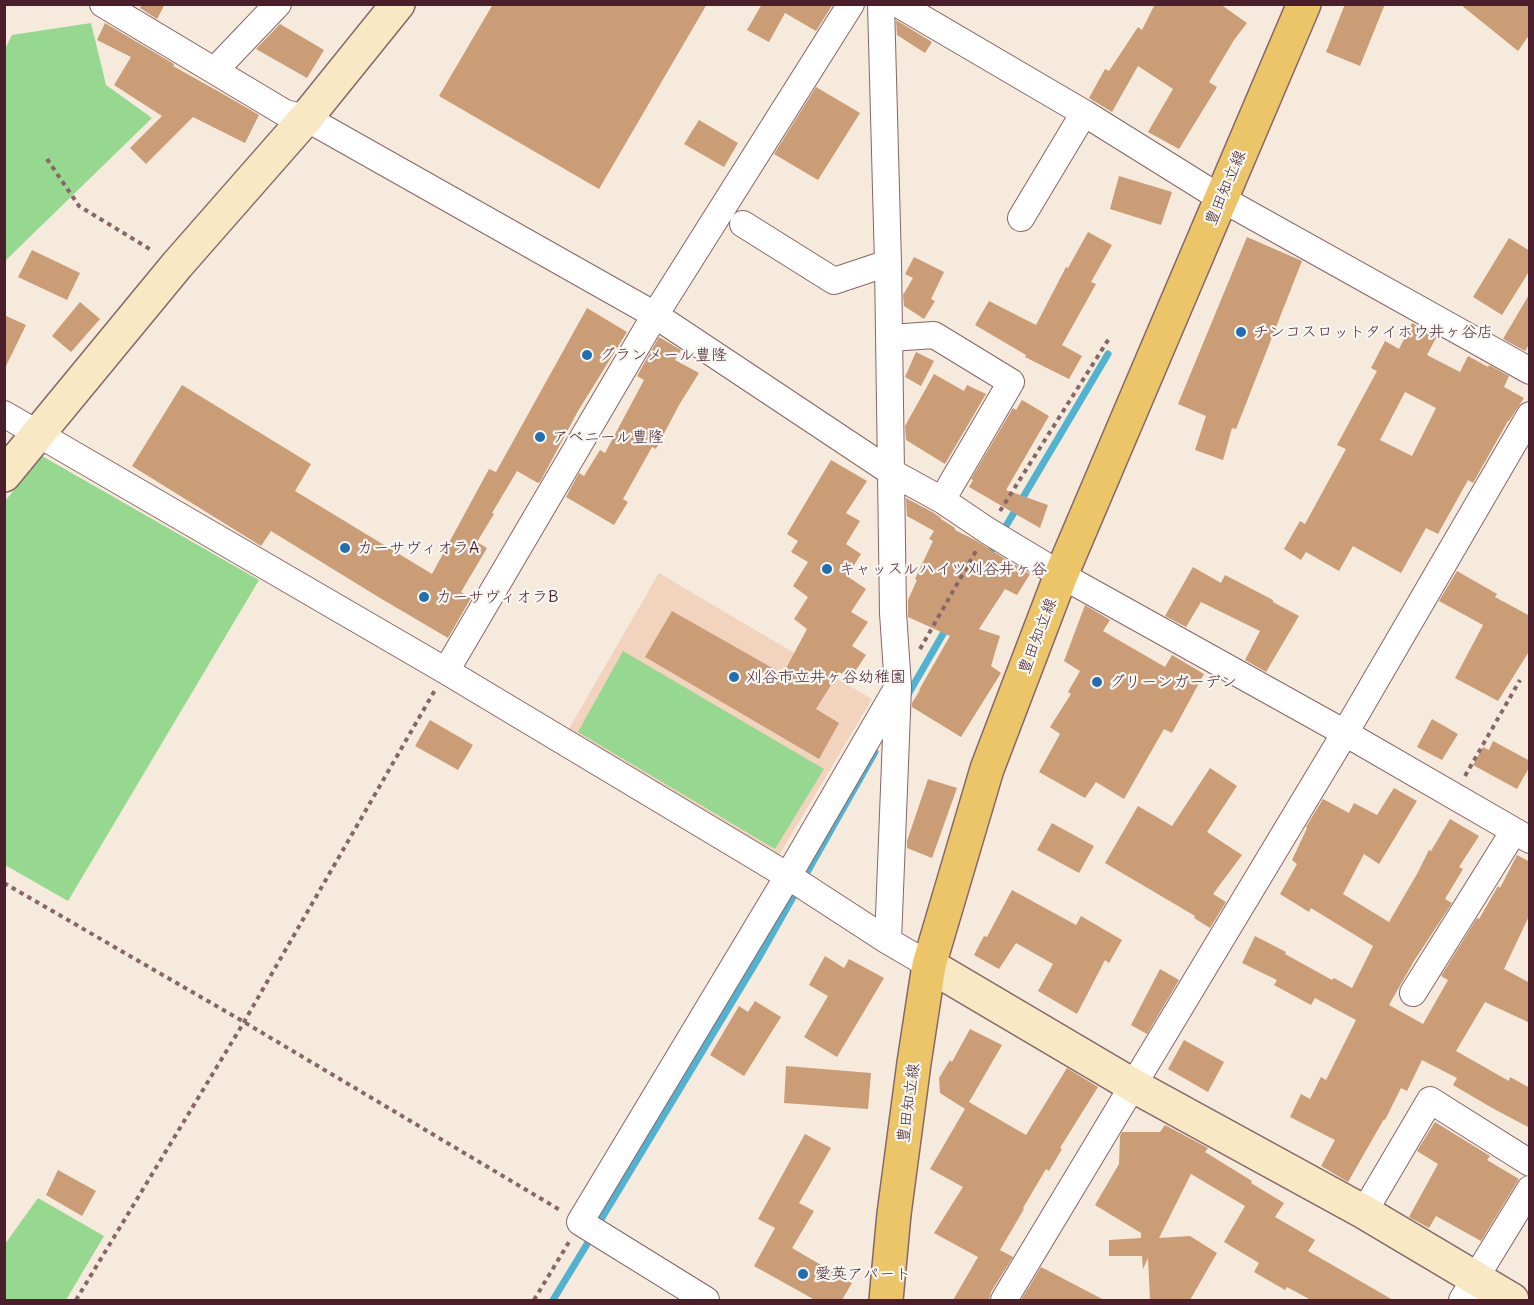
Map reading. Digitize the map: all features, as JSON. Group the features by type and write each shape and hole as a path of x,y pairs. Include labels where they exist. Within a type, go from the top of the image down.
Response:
{"main road":[{"name":"豊田知立線","path":"886,1300 897,1191 929,965 987,769 1061,575 1303,5"}],"street":[{"path":"103,4 285,113 306,118 655,315 891,472 942,500 1061,575 1345,733 1522,835 1413,993"},
{"path":"215,70 278,4"},
{"path":"4,475 177,265 306,118 398,4"},
{"path":"446,671 655,315 851,4"},
{"path":"881,4 890,338 893,613 898,687 888,941"},
{"path":"898,4 1084,113 1222,199 1530,371"},
{"path":"1021,218 1084,113"},
{"path":"743,224 834,281 888,263"},
{"path":"890,338 934,335 1011,382 942,500"},
{"path":"4,414 446,671 788,876 888,941 1134,1086 1364,1212 1469,1290 1512,1300"},
{"path":"1004,1300 1345,733 1530,415"},
{"path":"706,1300 580,1222 788,876 898,687"},
{"path":"1364,1212 1430,1100 1530,1163"},
{"path":"1469,1290 1530,1189"}],"path":[{"path":"47,159 79,206 177,265"},
{"path":"898,687 998,537 1110,337"},
{"path":"76,1300 244,1022 446,671"},
{"path":"1454,796 1520,680"},
{"path":"4,884 244,1022 580,1222 534,1300"}],"shaded area":[{"path":"659,573 872,699 778,857 567,732"}],"green space":[{"path":"91,23 106,85 152,118 5,261 5,49 12,35"},
{"path":"42,456 259,580 68,901 5,865 5,501"},
{"path":"623,651 824,769 775,849 578,732"},
{"path":"38,1198 104,1236 66,1300 5,1300 5,1244"}],"building":[{"path":"142,4 165,4 157,19 140,8"},
{"path":"493,4 707,4 599,189 439,96"},
{"path":"762,4 833,4 816,31 785,13 769,42 747,30"},
{"path":"1155,4 1220,4 1247,23 1209,82 1217,87 1179,149 1148,132 1173,89 1138,66 1112,112 1089,98 1105,69 1109,71 1138,27 1142,30"},
{"path":"1345,4 1385,4 1360,66 1326,52"},
{"path":"1460,4 1530,4 1530,34 1518,51"},
{"path":"896,20 932,42 925,53 897,35"},
{"path":"105,23 174,64 173,66 259,115 245,143 193,117 146,164 130,148 162,116 114,85 131,57 97,40"},
{"path":"280,24 324,50 307,78 256,49"},
{"path":"816,87 860,113 818,180 774,154"},
{"path":"699,120 738,143 724,167 684,144"},
{"path":"1119,176 1172,192 1161,225 1110,209"},
{"path":"1088,232 1112,245 1091,282 1096,284 1062,345 1082,356 1069,379 1025,357 1026,355 975,325 989,301 1036,325 1066,267 1068,268"},
{"name":"チンコスロットタイホウ井ヶ谷店","path":"1247,237 1302,261 1236,429 1232,428 1223,460 1195,450 1206,416 1178,404"},
{"path":"1509,238 1530,251 1530,270 1502,315 1473,297"},
{"path":"32,250 80,273 67,300 18,277"},
{"path":"914,257 944,272 931,299 935,301 924,319 904,306 903,295 913,278 905,274"},
{"path":"1530,293 1530,343 1525,351 1503,339"},
{"path":"80,302 100,319 71,352 52,336"},
{"path":"587,308 627,332 578,411 540,482 517,471 492,513 494,514 477,542 487,548 461,592 471,598 448,638 271,531 261,546 132,466 182,385 311,464 295,491 432,574 489,469 496,472"},
{"path":"4,315 26,325 4,370"},
{"path":"1412,323 1437,336 1427,355 1460,372 1468,356 1488,367 1489,365 1509,376 1504,387 1524,398 1508,421 1473,483 1468,480 1438,534 1426,528 1401,573 1353,546 1339,571 1306,552 1301,560 1284,549 1300,521 1305,524 1346,449 1337,445 1377,371 1371,368 1385,341 1399,349","holes":["1405,392 1436,408 1412,456 1380,440"]},
{"path":"659,337 681,350 675,360 699,373 656,449 652,447 623,499 628,502 614,525 566,497 579,473 584,476 600,450 605,453 644,380 637,376"},
{"path":"916,352 934,361 921,386 905,377"},
{"path":"934,374 964,391 967,385 986,394 945,464 906,440 905,426"},
{"path":"1022,400 1049,416 1006,490 1048,505 1040,528 969,487 973,480 971,479 1013,408 1016,410"},
{"path":"831,460 867,481 846,513 860,521 846,544 861,554 847,576 866,589 851,612 868,622 852,646 866,655 850,679 839,672 816,709 839,723 819,759 645,657 672,611 783,674 807,629 794,619 808,597 793,586 808,562 791,552 798,541 787,534"},
{"path":"906,498 934,513 955,530 1030,574 1017,595 1005,589 979,629 1000,636 991,666 1001,673 961,737 912,707 912,703 950,636 908,617 908,600 933,541 929,539 934,531 907,516"},
{"path":"1193,567 1221,583 1225,575 1299,616 1266,672 1245,660 1260,631 1201,602 1186,627 1165,616"},
{"path":"1457,571 1497,594 1495,597 1530,616 1530,650 1498,701 1455,678 1483,625 1439,601"},
{"path":"1085,605 1110,620 1103,631 1165,667 1172,655 1204,674 1172,733 1164,729 1124,799 1096,782 1085,798 1039,772 1060,734 1050,727 1071,694 1068,692 1080,671 1064,661"},
{"path":"1432,719 1458,734 1442,760 1417,747"},
{"path":"430,720 473,745 458,770 415,746"},
{"path":"1493,741 1530,761 1530,766 1517,789 1473,765 1483,747 1489,750"},
{"path":"1210,768 1237,786 1207,832 1242,855 1213,894 1226,902 1210,928 1194,918 1195,916 1105,863 1138,806 1172,826"},
{"path":"928,779 957,788 932,858 907,848 907,841"},
{"path":"1394,788 1417,801 1379,864 1364,854 1343,894 1389,922 1429,850 1431,851 1450,819 1479,836 1459,867 1463,869 1445,899 1452,903 1414,961 1389,1005 1423,1024 1448,980 1441,976 1498,886 1500,888 1517,855 1530,862 1530,914 1504,969 1530,983 1530,1023 1485,1002 1456,1051 1509,1081 1510,1077 1530,1088 1530,1128 1453,1085 1457,1078 1422,1060 1407,1091 1401,1088 1348,1182 1321,1166 1335,1140 1290,1117 1301,1094 1310,1099 1321,1077 1326,1080 1356,1020 1315,998 1311,1005 1274,985 1277,980 1242,963 1255,936 1332,980 1334,978 1352,988 1373,946 1311,908 1309,912 1280,894 1297,864 1292,860 1306,827 1323,799 1349,813 1354,803 1377,815"},
{"path":"1052,823 1094,846 1079,873 1037,850"},
{"path":"1012,890 1076,925 1081,916 1122,940 1109,963 1105,960 1077,1014 1038,991 1053,964 1016,943 999,969 974,955 984,936 987,937"},
{"path":"825,956 844,968 849,959 884,978 837,1057 804,1037 828,996 809,985"},
{"path":"1160,969 1179,980 1147,1034 1131,1025"},
{"path":"755,1001 781,1017 744,1076 710,1055 739,1006 748,1012"},
{"path":"970,1029 1002,1045 965,1109 940,1093 939,1078 950,1060 952,1062"},
{"path":"1184,1040 1224,1062 1208,1092 1168,1069"},
{"path":"786,1066 871,1073 868,1109 784,1103"},
{"path":"1067,1068 1098,1087 1060,1148 1062,1149 1049,1171 1046,1169 1000,1250 1013,1257 991,1292 989,1300 953,1300 978,1257 934,1233 963,1187 930,1169 969,1102 1026,1135"},
{"path":"1435,1122 1490,1156 1487,1160 1519,1179 1481,1241 1436,1216 1429,1228 1409,1217 1438,1164 1417,1151"},
{"path":"1165,1125 1208,1148 1205,1152 1284,1203 1275,1217 1315,1240 1308,1251 1393,1300 1311,1300 1287,1287 1285,1290 1254,1272 1259,1263 1224,1242 1245,1206 1191,1174 1159,1238 1190,1236 1217,1253 1190,1300 1150,1300 1148,1258 1143,1269 1142,1256 1109,1256 1109,1240 1141,1238 1141,1233 1095,1205 1119,1164 1122,1132 1160,1132"},
{"path":"805,1134 831,1148 799,1203 814,1211 792,1248 852,1283 842,1300 815,1300 754,1266 775,1228 758,1219"},
{"path":"58,1170 96,1191 82,1216 46,1195"},
{"path":"1041,1267 1104,1300 1021,1300"}],"waterway":[{"path":"987,558 1108,354"},
{"path":"906,698 947,627"},
{"path":"597,1226 758,959 875,752"},
{"path":"553,1300 592,1236"}],"place":[{"name":"チンコスロットタイホウ井ヶ谷店","path":"1241,332"},
{"name":"グランメール豊隆","path":"587,355"},
{"name":"アベニール豊隆","path":"540,437"},
{"name":"カーサヴィオラA","path":"345,548"},
{"name":"キャッスルハイツ刈谷井ヶ谷","path":"827,569"},
{"name":"カーサヴィオラB","path":"424,597"},
{"name":"刈谷市立井ヶ谷幼稚園","path":"734,677"},
{"name":"グリーンガーデン","path":"1097,682"},
{"name":"愛英アパート","path":"803,1274"}]}
